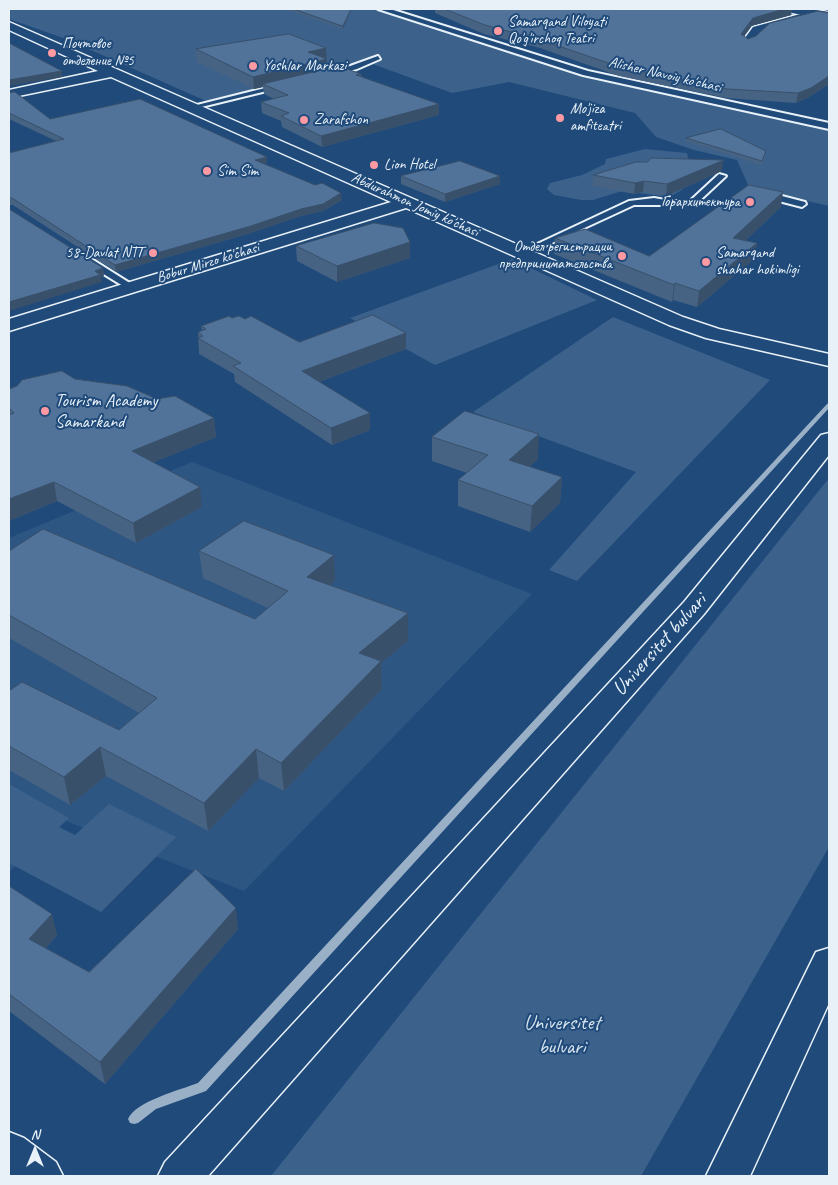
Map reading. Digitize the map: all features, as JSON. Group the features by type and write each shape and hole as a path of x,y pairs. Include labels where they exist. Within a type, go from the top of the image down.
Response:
{"main road":[{"path":"792,9 829,16"},
{"path":"748,42 757,30 764,27 816,14"},
{"name":"Abdurahmon Jomiy ko'chasi","path":"9,26 189,108 408,202 676,321 713,334 829,360"},
{"path":"9,94 108,72"},
{"name":"Bobur Mirzo ko'chasi","path":"9,325 408,202"},
{"name":"Universitet bulvari","path":"180,1176 687,615 829,440"},
{"path":"728,1176 829,964"}],"street":[{"path":"386,10 401,9"},
{"name":"Alisher Navoiy ko'chasi","path":"386,10 586,73 829,126"}],"lane":[{"path":"320,77 355,68 378,58"},
{"path":"189,108 292,83"},
{"path":"523,253 632,203 654,201 671,204 692,203 722,176"},
{"path":"778,198 802,204"},
{"path":"81,256 130,287"}],"shaded area":[{"path":"192,462 532,594 244,891 66,821 9,872 9,538"}],"green space":[{"path":"9,9 382,9 585,73 829,128 829,206 749,187 737,160 694,150 656,137 635,113 509,82 452,93 370,63 206,101 66,39 9,19"},
{"path":"645,149 687,153 690,168 685,177 682,190 669,197 622,191 593,200 581,200 554,195 547,189 550,183 582,175 605,164 606,159"},
{"path":"512,259 597,300 435,365 350,318"},
{"path":"613,317 770,380 577,581 549,570 636,472 473,412"},
{"name":"Universitet bulvari","path":"829,478 829,847 641,1176 271,1176"},
{"path":"9,784 69,818 59,827 75,835 109,804 176,837 101,912 9,863"}],"building":[{"path":"294,9 351,9 343,26"},
{"path":"445,9 784,9 753,18 741,34 748,39 756,36 770,23 818,11 829,13 829,76 811,88 798,93 727,89 620,67 541,40 485,25"},
{"name":"Yoshlar Markazi","path":"289,34 326,48 308,52 327,59 253,77 196,49"},
{"path":"9,43 62,71 9,80"},
{"path":"339,66 361,74 356,75 439,104 321,136 281,116 289,113 261,102 288,95 263,84"},
{"path":"15,92 50,119 140,99 267,157 255,160 315,185 322,183 341,193 323,204 115,265 12,198 9,198 9,153 64,139 9,113 9,93"},
{"path":"721,129 766,151 762,161 686,138"},
{"path":"652,158 724,160 667,184 644,181 635,183 593,175 636,162 647,162"},
{"path":"460,161 500,176 445,194 401,176"},
{"path":"749,185 783,192 733,238 757,243 699,291 675,283 674,285 555,238 585,229 649,256"},
{"path":"9,209 103,268 95,271 100,275 9,302"},
{"path":"374,223 403,228 410,242 337,266 296,246"},
{"path":"373,315 406,333 302,371 370,413 331,428 233,366 241,363 198,338 203,336 198,332 206,329 201,326 229,316 232,318 239,316 245,319 251,316 299,342"},
{"path":"62,371 75,379 127,386 157,399 175,396 214,418 132,451 200,487 133,523 54,482 9,499 9,415 14,413 9,408 9,389 17,386 22,380"},
{"path":"465,411 539,434 509,460 562,477 532,506 458,480 488,455 432,437"},
{"path":"244,521 334,555 307,577 408,613 359,653 381,661 281,763 256,749 204,803 100,747 64,777 9,746 9,691 22,682 119,730 157,698 9,615 9,551 43,529 255,619 288,591 199,551"},
{"path":"196,869 236,908 100,1062 9,994 9,886 52,914 29,939 89,972"}],"waterway":[{"path":"134,1119 152,1105 202,1087 829,405"}],"place":[{"name":"Samarqand Viloyati Qo'g'irchoq Teatri","path":"498,31"},
{"name":"Почтовое отделение №5","path":"52,53"},
{"name":"Yoshlar Markazi","path":"253,66"},
{"name":"Mo'jiza amfiteatri","path":"560,118"},
{"name":"Zarafshon","path":"304,120"},
{"name":"Lion Hotel","path":"374,165"},
{"name":"Sim Sim","path":"207,171"},
{"name":"Горархитектура","path":"750,202"},
{"name":"58-Davlat NTT","path":"153,253"},
{"name":"Отдел регистрации предпринимательства","path":"622,256"},
{"name":"Samarqand shahar hokimligi","path":"706,262"},
{"name":"Tourism Academy Samarkand","path":"45,411"}]}
